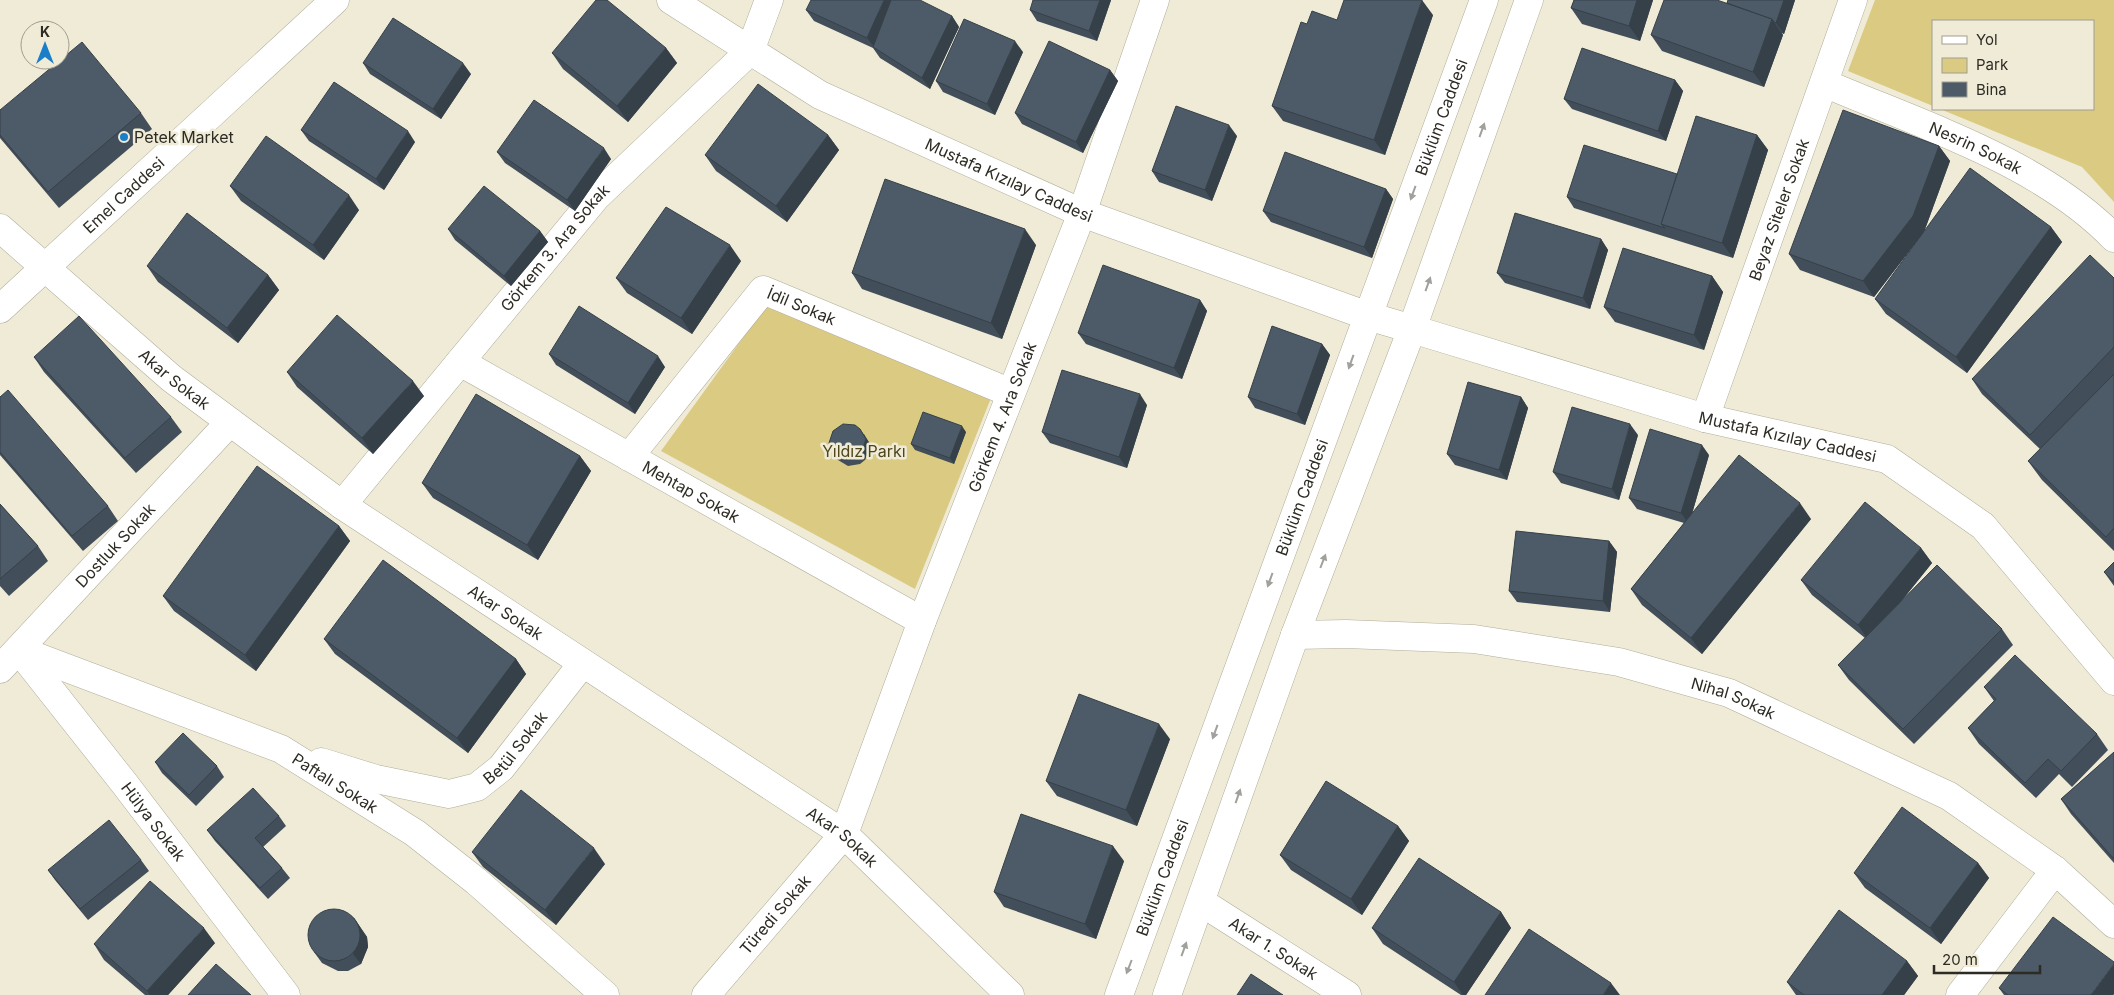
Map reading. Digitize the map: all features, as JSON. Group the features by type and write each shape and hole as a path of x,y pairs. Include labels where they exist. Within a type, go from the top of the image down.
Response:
{"street":[{"name":"Emel Caddesi","path":"0,309 335,0"},
{"name":"Mustafa Kızılay Caddesi","path":"670,0 820,94 1082,214 1368,316 1705,418 1887,459 1983,526 2114,682"},
{"name":"Görkem 3. Ara Sokak","path":"342,505 596,197 750,51 769,0"},
{"name":"Görkem 4. Ara Sokak","path":"844,834 922,621 1082,214 1155,0"},
{"name":"Büklüm Caddesi","path":"1119,995 1484,0"},
{"path":"1166,995 1201,902 1295,635 1412,329 1529,0"},
{"name":"Beyaz Siteler Sokak","path":"1705,418 1853,0"},
{"name":"Nesrin Sokak","path":"1824,83 2004,160 2055,190 2102,226 2114,238"},
{"name":"Akar Sokak","path":"0,228 171,378 342,505 844,834 1010,995"},
{"name":"İdil Sokak","path":"629,457 763,290 1011,393"},
{"name":"Mehtap Sokak","path":"460,362 922,621"},
{"name":"Dostluk Sokak","path":"9,660 230,422"},
{"name":"Nihal Sokak","path":"1295,635 1346,634 1474,639 1619,662 1729,693 1949,796 2055,870 2114,924"},
{"name":"Paftalı Sokak","path":"9,660 281,749 416,833 476,881 605,995"},
{"name":"Hülya Sokak","path":"9,660 124,783 286,995"},
{"name":"Betül Sokak","path":"281,749 409,787 449,794 477,787 501,768 582,664"},
{"name":"Türedi Sokak","path":"706,995 844,834"},
{"path":"1960,995 2055,870"},
{"name":"Akar 1. Sokak","path":"1201,902 1347,995"}],"green space":[{"path":"1875,0 2114,0 2114,202 2082,167 1942,110 2094,110 2094,20 1932,20 1932,106 1848,71"},
{"name":"Yıldız Parkı","path":"766,306 991,398 915,589 661,451"}],"building":[{"path":"596,0 607,0 666,48 617,106 552,53"},
{"path":"811,0 884,0 867,38 806,10"},
{"path":"891,0 920,0 952,16 922,78 873,47"},
{"path":"1033,0 1100,0 1089,31 1030,10"},
{"path":"1344,0 1422,0 1374,140 1272,106 1301,22 1307,24 1312,11 1337,20"},
{"path":"1574,0 1637,0 1629,26 1571,8"},
{"path":"1664,0 1717,0 1772,19 1753,72 1651,35"},
{"path":"1728,0 1784,0 1776,23 1772,19 1727,3"},
{"path":"393,18 463,63 433,109 363,63"},
{"path":"964,19 1015,41 987,104 936,81"},
{"path":"1049,41 1110,70 1076,142 1015,113"},
{"path":"82,42 141,113 48,192 0,135 0,110 48,70 70,70 70,52"},
{"path":"1582,48 1675,80 1658,131 1564,99"},
{"path":"334,82 408,131 376,179 301,130"},
{"path":"758,84 828,135 776,206 705,155"},
{"path":"534,100 604,148 567,200 497,152"},
{"path":"1176,106 1229,125 1205,190 1152,171"},
{"path":"1843,110 1939,146 1913,216 1863,281 1789,254"},
{"path":"1696,116 1757,135 1722,243 1661,224"},
{"path":"266,136 349,195 313,245 230,186"},
{"path":"1584,145 1677,174 1661,224 1665,228 1567,197"},
{"path":"1285,152 1386,189 1364,247 1263,211"},
{"path":"1970,168 2051,227 1956,357 1875,299"},
{"path":"885,179 1025,229 991,323 852,273"},
{"path":"484,186 540,231 504,276 448,229"},
{"path":"666,207 730,245 681,318 616,278"},
{"path":"187,213 268,275 227,328 147,266"},
{"path":"1515,213 1601,239 1583,298 1497,273"},
{"path":"1623,248 1712,276 1694,335 1604,307"},
{"path":"2090,255 2114,278 2114,347 2030,435 1972,379"},
{"path":"1103,265 1200,300 1174,368 1078,333"},
{"path":"579,306 658,356 628,403 549,354"},
{"path":"337,315 413,381 362,438 287,372"},
{"path":"79,316 171,417 125,458 34,357"},
{"path":"1272,326 1322,344 1297,414 1248,397"},
{"path":"1062,370 1140,394 1119,457 1042,432"},
{"path":"2114,374 2114,528 2106,537 2028,461"},
{"path":"1468,382 1521,397 1499,470 1447,454"},
{"path":"8,390 108,506 72,536 0,452 0,397"},
{"path":"476,394 580,456 527,545 422,483"},
{"path":"1572,407 1630,424 1612,489 1553,472"},
{"path":"923,412 962,426 950,458 911,444"},
{"path":"843,424 855,425 866,439 861,455 856,458 845,460 834,454 829,443 833,431"},
{"path":"1650,429 1702,445 1681,513 1629,498"},
{"path":"1739,455 1800,503 1691,638 1631,589"},
{"path":"257,466 339,526 245,655 163,596"},
{"path":"1865,502 1921,548 1858,625 1801,580"},
{"path":"0,504 38,546 0,579"},
{"path":"1516,531 1609,541 1603,601 1509,591"},
{"path":"383,560 516,659 457,738 324,639"},
{"path":"2114,562 2114,582 2104,572"},
{"path":"1937,565 2002,629 1903,729 1838,665"},
{"path":"2015,655 2097,734 2061,771 2048,759 2025,783 1968,728 1996,699 1984,687"},
{"path":"1079,694 1159,724 1126,810 1046,781"},
{"path":"183,733 217,766 189,795 155,762"},
{"path":"2114,752 2114,859 2061,799"},
{"path":"1326,781 1398,826 1351,899 1280,855"},
{"path":"253,788 279,816 255,838 282,868 260,888 207,830"},
{"path":"521,790 594,848 545,910 472,852"},
{"path":"1902,807 1978,863 1930,928 1854,873"},
{"path":"1021,814 1113,846 1085,924 994,892"},
{"path":"109,820 141,860 80,909 48,870"},
{"path":"1419,858 1501,912 1454,982 1372,928"},
{"path":"150,881 204,928 147,991 94,944"},
{"path":"334,909 344,911 352,917 358,925 360,935 358,945 352,953 344,959 334,961 324,959 316,953 310,945 308,935 310,925 316,917 324,911"},
{"path":"1839,910 1907,961 1882,995 1804,995 1787,982"},
{"path":"2053,917 2114,962 2114,964 2091,995 2008,995 1999,988"},
{"path":"1529,929 1611,983 1603,995 1485,995"},
{"path":"216,964 251,995 188,995"},
{"path":"1251,974 1283,995 1237,995"}],"place":[{"name":"Petek Market","path":"124,137"}]}
